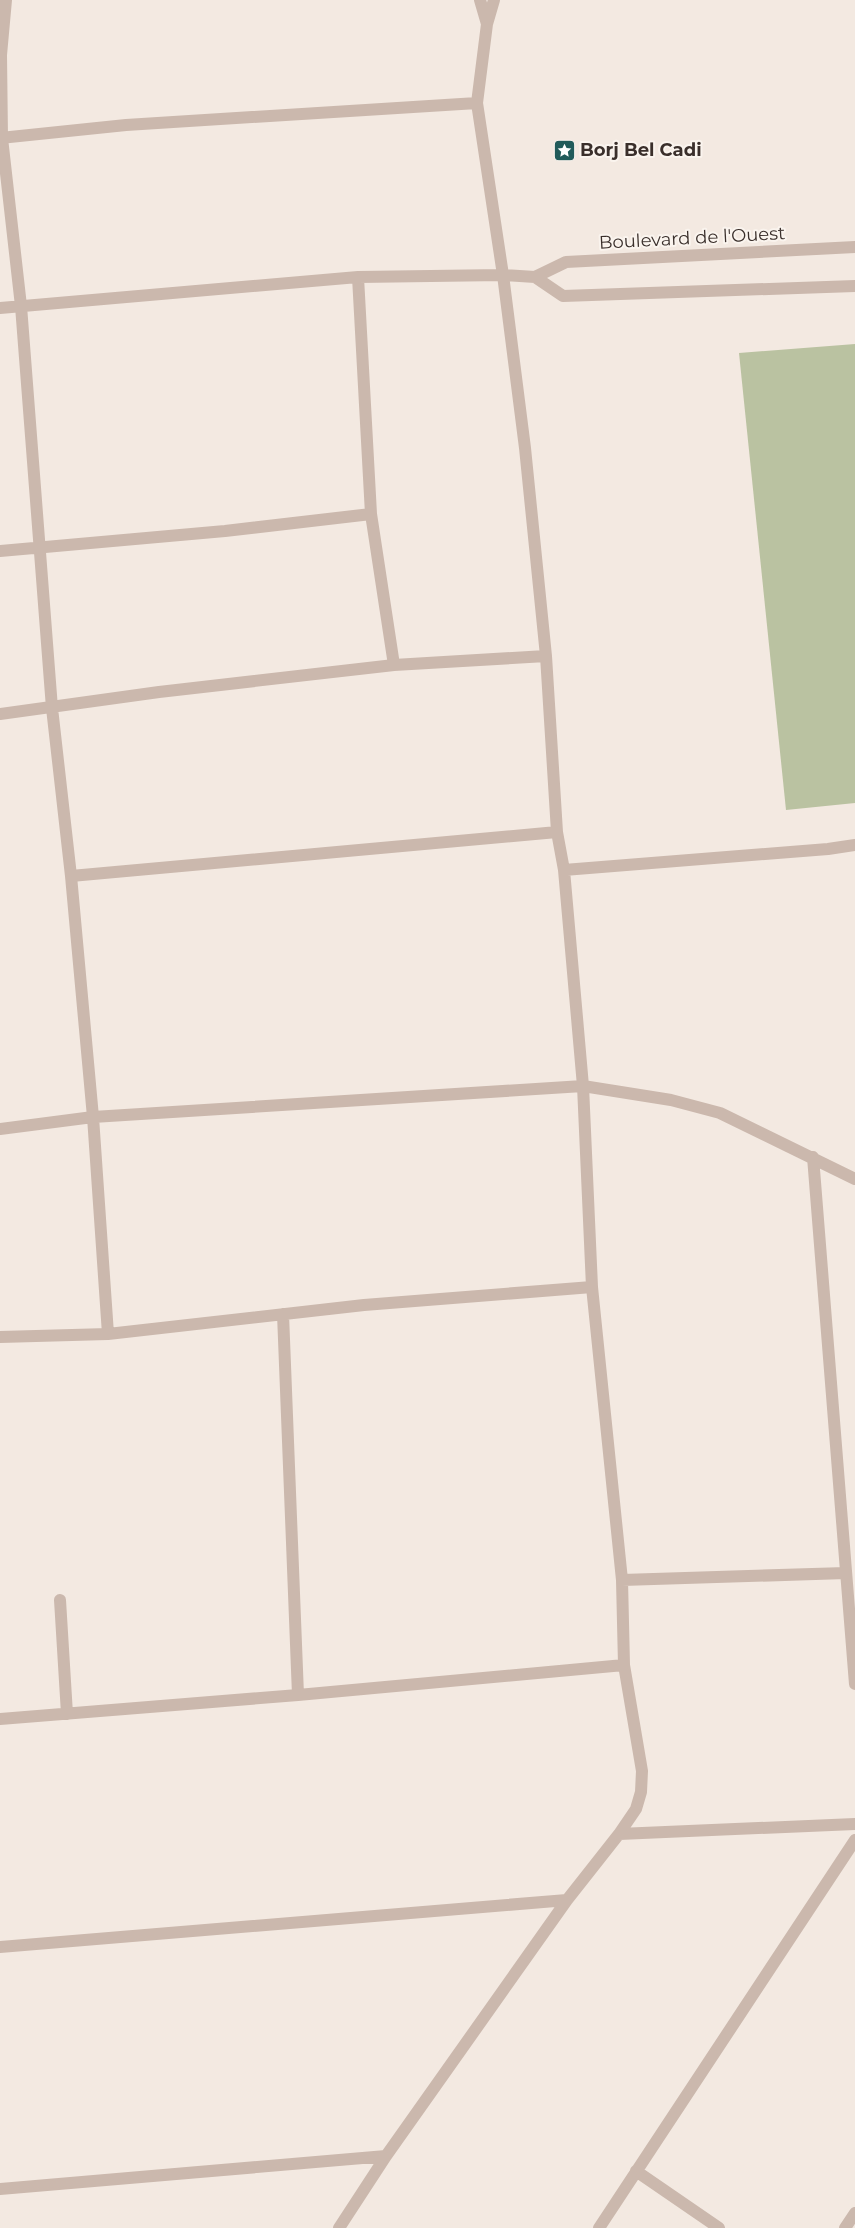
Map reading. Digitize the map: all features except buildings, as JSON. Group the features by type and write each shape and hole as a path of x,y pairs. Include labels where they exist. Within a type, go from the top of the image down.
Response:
{"street":[{"path":"6,0 1,56 1,138 21,306 52,708 71,876 93,1117 108,1334"},
{"path":"480,0 487,24"},
{"path":"339,2228 386,2156 567,1900 619,1834 636,1809 641,1792 642,1770 624,1665 622,1580 592,1287 583,1086 564,870 557,832 546,656 526,448 503,275 477,104 487,24 494,0"},
{"path":"1,138 126,125 477,104"},
{"name":"Boulevard de l'Ouest","path":"535,277 566,262 855,248"},
{"path":"0,308 358,277 503,275 535,277 562,296 855,286"},
{"path":"358,277 371,514 394,665"},
{"path":"0,551 225,531 371,514"},
{"path":"0,714 159,692 394,665 546,656"},
{"path":"71,876 557,832"},
{"path":"564,870 828,849 855,845"},
{"path":"0,1129 93,1117 583,1086 671,1100 720,1113 855,1179"},
{"path":"813,1158 855,1684"},
{"path":"0,1337 108,1334 364,1305 592,1287"},
{"path":"283,1314 298,1696"},
{"path":"622,1580 846,1573"},
{"path":"60,1600 67,1714"},
{"path":"0,1719 298,1696 624,1665"},
{"path":"619,1834 855,1824"},
{"path":"599,2228 855,1840"},
{"path":"0,1948 567,1900"},
{"path":"0,2189 386,2156"},
{"path":"636,2171 719,2228"},
{"path":"845,2228 855,2213"}],"green space":[{"path":"855,344 855,803 786,810 739,353"}],"place":[{"name":"Borj Bel Cadi","path":"564,150"}]}
